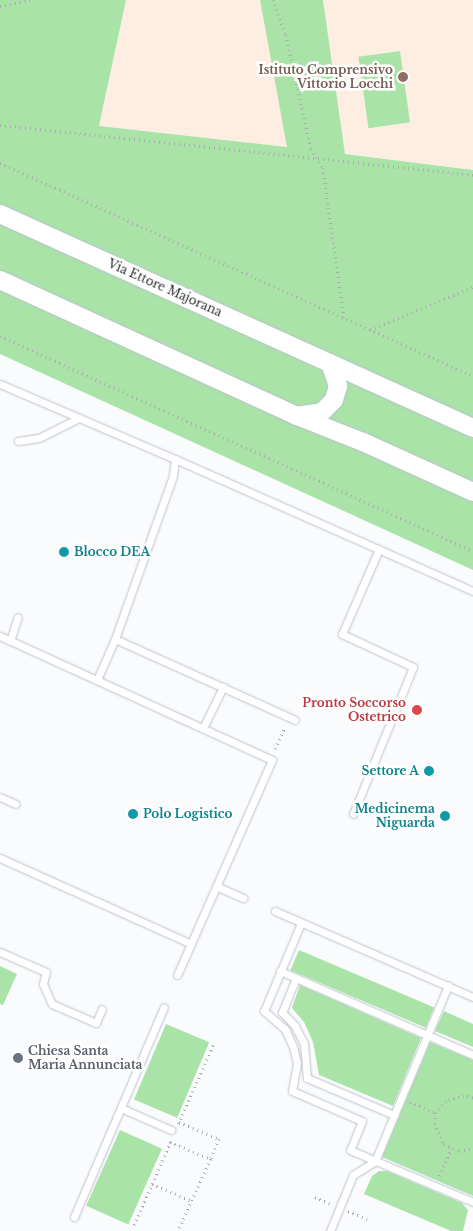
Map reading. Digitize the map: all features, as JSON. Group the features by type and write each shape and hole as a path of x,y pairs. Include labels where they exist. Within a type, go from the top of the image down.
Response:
{"street":[{"name":"Via Ettore Majorana","path":"0,214 473,428"},
{"path":"0,280 297,416 473,492"},
{"path":"297,416 322,412 334,400 338,386 330,363"}],"lane":[{"path":"0,384 379,549 473,592"},
{"path":"18,441 39,438 79,418"},
{"path":"97,680 115,639 173,476 174,459"},
{"path":"379,549 342,634 414,667 401,698"},
{"path":"10,641 18,617"},
{"path":"0,636 272,760 177,975"},
{"path":"115,639 292,718"},
{"path":"203,728 223,687"},
{"path":"353,814 397,706"},
{"path":"0,797 16,804"},
{"path":"0,858 191,944"},
{"path":"216,886 243,898"},
{"path":"275,912 473,997"},
{"path":"301,923 264,1011 286,1029 293,1047 297,1063 292,1091 362,1121 350,1150 473,1202"},
{"path":"0,952 46,972 43,984 52,1004 96,1023 102,1009"},
{"path":"280,971 473,1055"},
{"path":"296,978 282,1012 296,1026 304,1044 306,1078 394,1115"},
{"path":"330,1231 353,1175 375,1161 448,986"},
{"path":"74,1217 164,1007"},
{"path":"121,1108 173,1133"}],"path":[{"path":"0,6 31,0"},
{"path":"273,0 286,35 311,149 323,168 344,318"},
{"path":"0,125 473,175"},
{"path":"0,163 473,376"},
{"path":"370,330 473,287"},
{"path":"0,336 473,551"},
{"path":"275,751 292,718"},
{"path":"134,1225 214,1043"},
{"path":"473,1098 454,1097 446,1101 436,1113 436,1131 451,1148 473,1148"},
{"path":"402,1098 436,1113"},
{"path":"178,1231 219,1139 179,1122"},
{"path":"170,1142 211,1159"},
{"path":"435,1186 451,1148"},
{"path":"152,1184 192,1201"},
{"path":"347,1210 368,1219"}],"shaded area":[{"path":"126,0 260,0 288,147 99,126"},
{"name":"Istituto Comprensivo Vittorio Locchi","path":"323,0 473,0 473,170 345,154"}],"green space":[{"path":"0,0 126,0 99,126 287,147 260,0 323,0 345,154 473,170 473,570 0,354"},
{"path":"400,51 410,122 368,128 358,57"},
{"path":"299,950 434,1007 426,1028 290,970"},
{"path":"0,966 17,974 3,1005 0,1004"},
{"path":"300,985 421,1038 393,1106 319,1075 313,1042 304,1022 292,1008"},
{"path":"444,1011 473,1024 473,1047 435,1031"},
{"path":"166,1024 209,1042 177,1118 134,1099"},
{"path":"430,1042 473,1060 473,1196 382,1157"},
{"path":"120,1130 162,1149 128,1225 86,1206"},
{"path":"379,1171 387,1171 462,1203 468,1210 463,1231 451,1231 364,1194 372,1176"}],"place":[{"name":"Istituto Comprensivo Vittorio Locchi","path":"403,77"},
{"name":"Blocco DEA","path":"64,552"},
{"name":"Pronto Soccorso Ostetrico","path":"417,710"},
{"name":"Settore A","path":"429,771"},
{"name":"Polo Logistico","path":"133,814"},
{"name":"Medicinema Niguarda","path":"445,816"},
{"name":"Chiesa Santa Maria Annunciata","path":"18,1058"}]}
